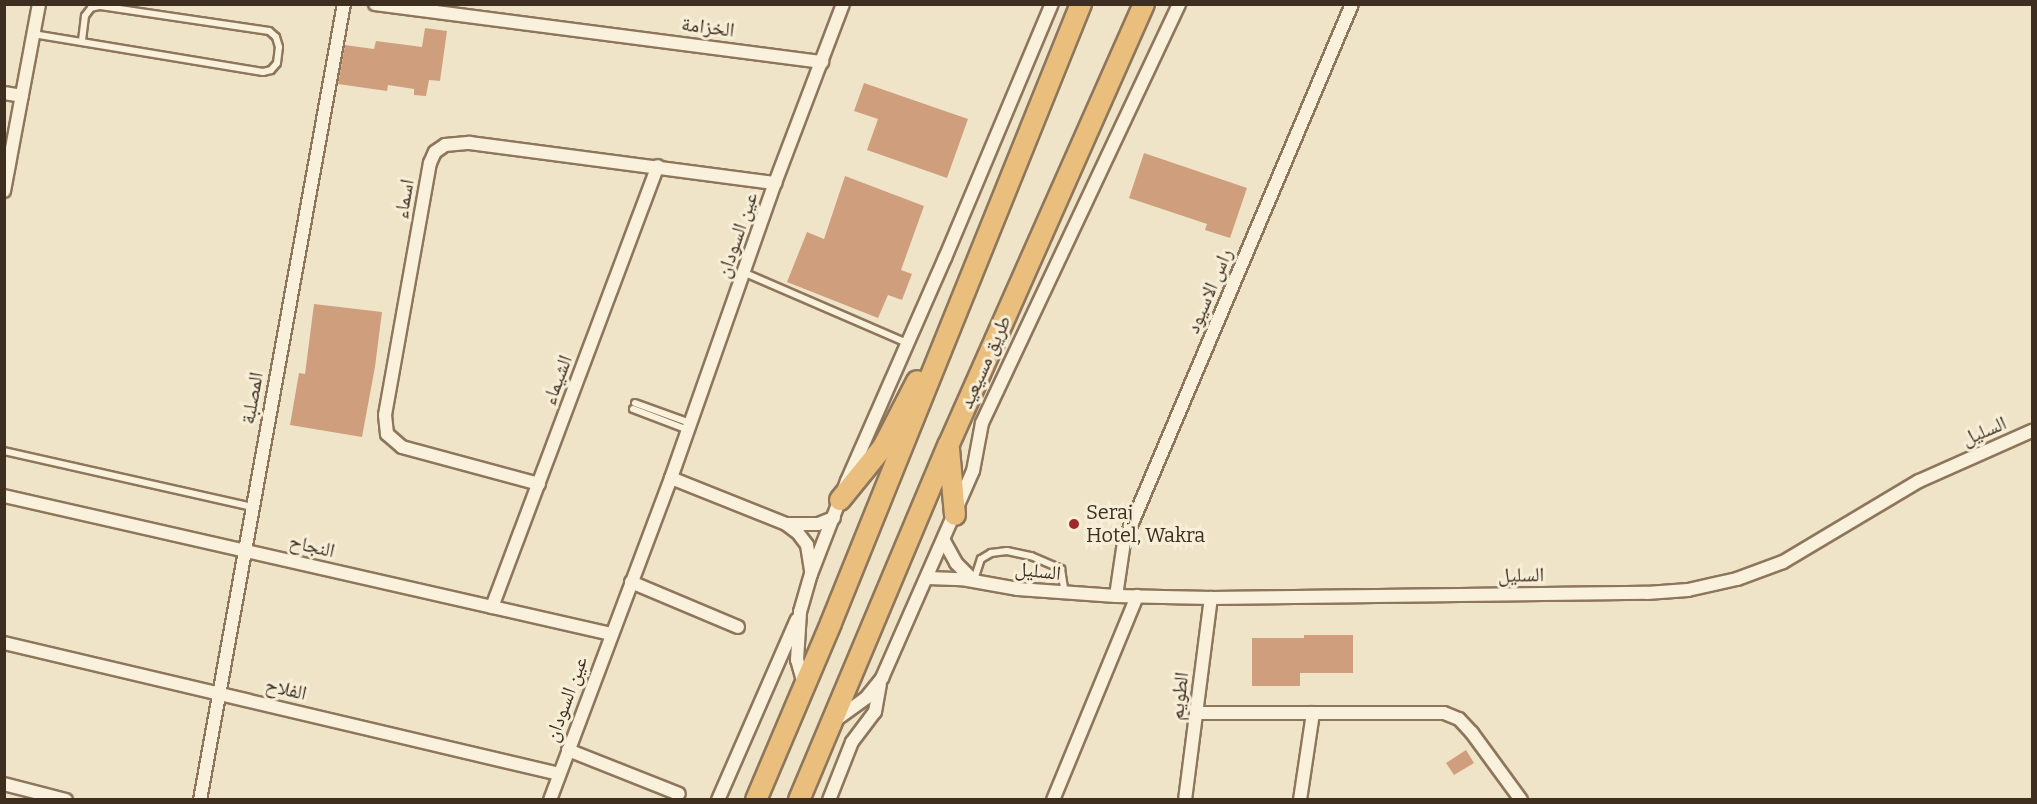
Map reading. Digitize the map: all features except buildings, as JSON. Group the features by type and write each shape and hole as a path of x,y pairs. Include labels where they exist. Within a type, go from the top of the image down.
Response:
{"highway":[{"path":"756,800 966,291 1081,4"},
{"path":"1124,48 1138,4"},
{"name":"طريق مسيعيد","path":"799,800 949,444 1144,4"},
{"path":"837,509 883,447 966,291"},
{"path":"949,444 955,515"}],"street":[{"path":"4,191 39,4"},
{"name":"المصلبة","path":"200,800 344,4"},
{"name":"الخزامة","path":"375,4 822,62"},
{"name":"عين السودان","path":"550,800 745,273 775,183 843,4"},
{"path":"718,800 800,612 811,574 837,509 1052,4"},
{"name":"طريق مسيعيد","path":"829,800 852,742 875,712 882,678 928,578 974,469 982,423 1179,4"},
{"name":"راس الاسيود","path":"1116,596 1124,542 1352,4"},
{"path":"4,93 22,96"},
{"name":"اسماء","path":"539,484 402,447 387,434 385,414 430,164 435,152 445,145 458,142 658,166 775,183"},
{"name":"الشيماء","path":"492,607 658,166"},
{"name":"السليل","path":"928,578 974,581 1018,590 1137,597 1211,598 1647,593 1713,586 1783,562 1919,481 2032,431"},
{"path":"670,478 786,524 802,526 837,509"},
{"name":"النجاح","path":"4,496 611,634"},
{"path":"786,524 798,533 807,545 811,559 811,574"},
{"path":"944,541 956,563 974,581"},
{"path":"631,582 738,627"},
{"path":"1053,800 1137,597"},
{"name":"الطويم","path":"1185,800 1211,598"},
{"path":"800,612 797,660 804,684"},
{"name":"الفلاح","path":"4,643 559,774"},
{"name":"طريق مسيعيد","path":"832,722 866,698 882,678"},
{"path":"1196,713 1444,713 1459,719 1521,800"},
{"path":"1303,796 1313,713"},
{"path":"568,750 679,794"},
{"path":"4,784 66,800"}],"lane":[{"path":"33,34 263,72 271,70 277,63 279,47 276,37 269,31 99,6 91,8 85,16 82,42"},
{"path":"745,273 907,343"},
{"path":"634,406 689,426"},
{"path":"4,451 253,507"},
{"path":"974,581 981,560 991,554 1007,551 1031,556 1060,569 1065,593"}],"place":[{"name":"Seraj Hotel, Wakra","path":"1074,524"}]}
